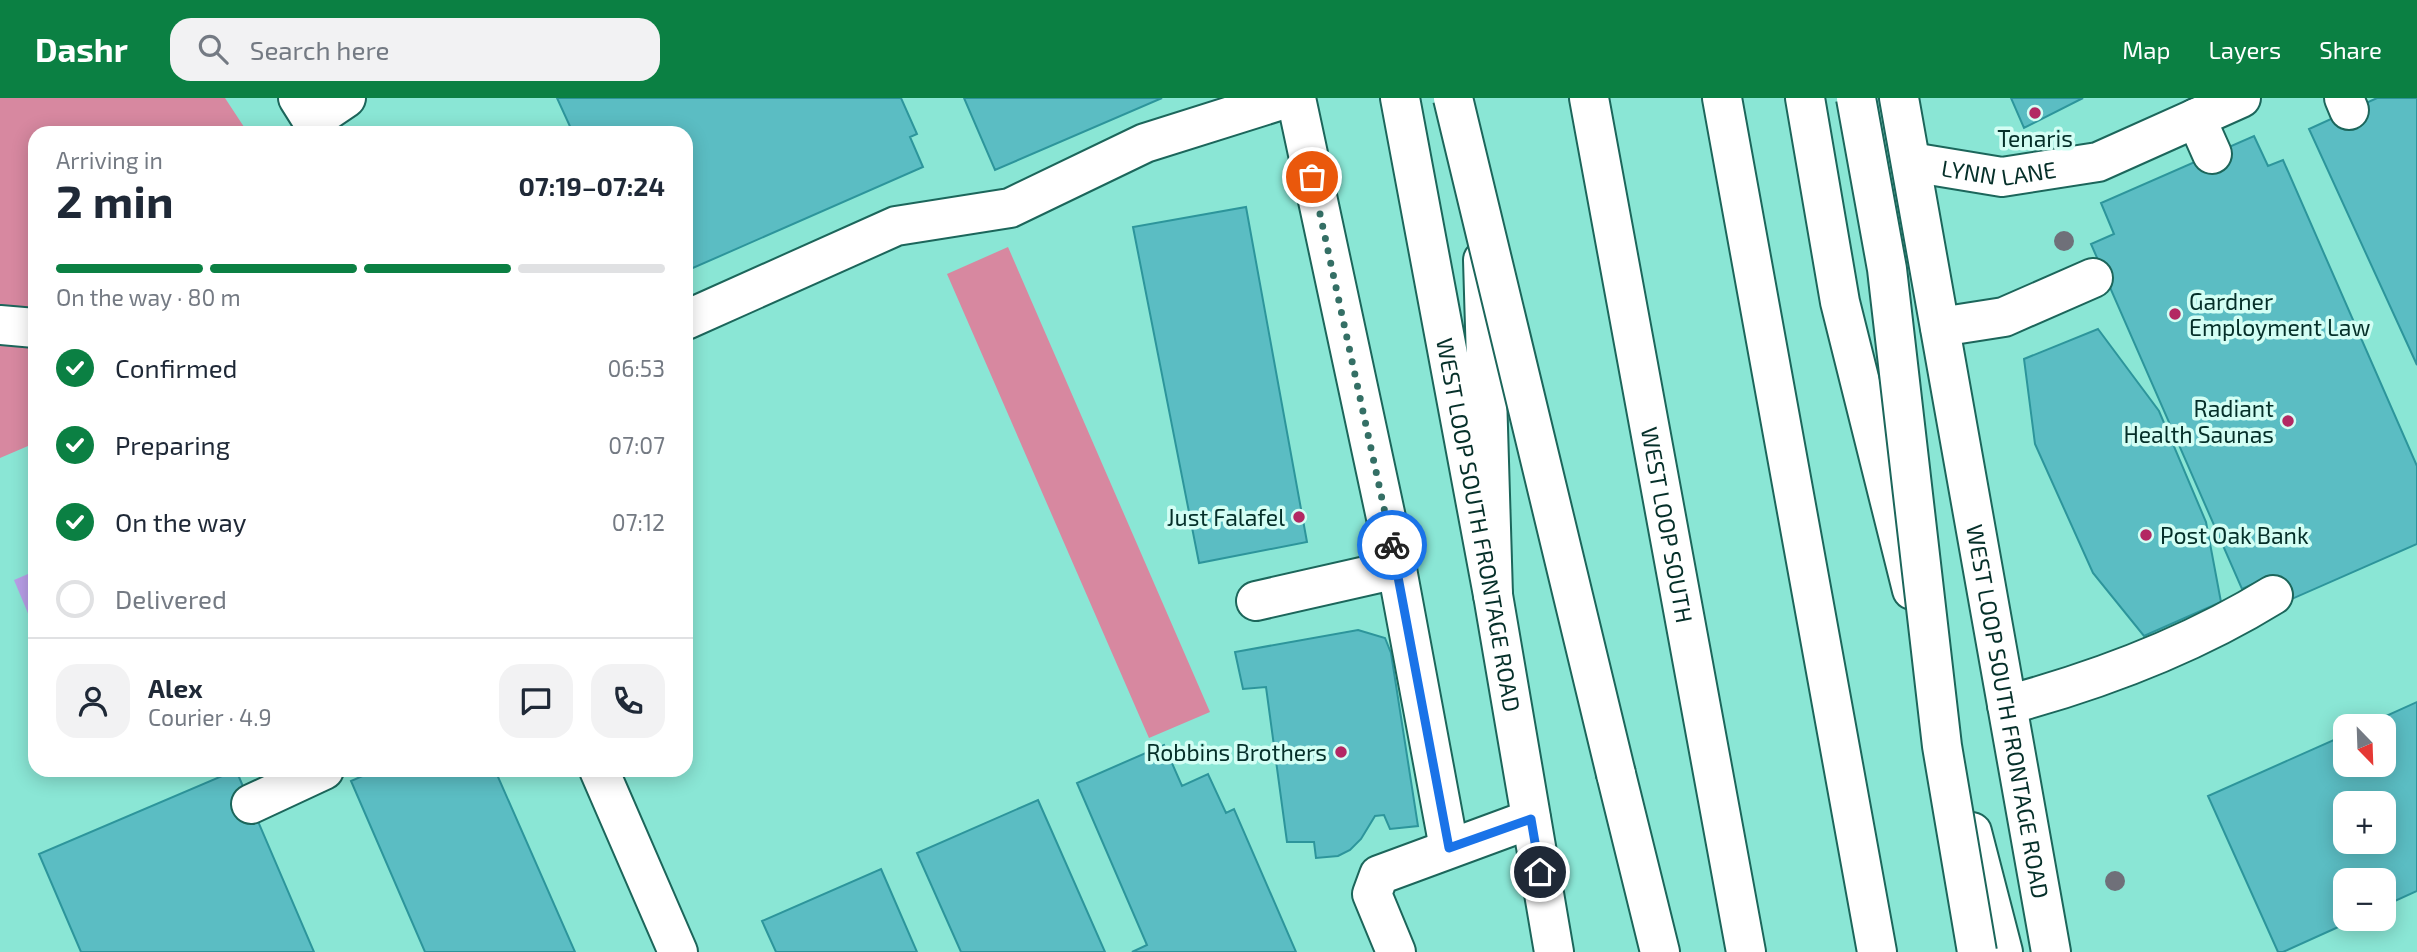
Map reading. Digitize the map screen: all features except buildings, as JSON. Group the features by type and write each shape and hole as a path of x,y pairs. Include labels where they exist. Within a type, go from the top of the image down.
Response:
{"main road":[{"path":"310,117 346,98"},
{"path":"693,317 896,226 1010,208 1145,143 1288,98"},
{"path":"1296,98 1397,569 1449,848"},
{"name":"WEST LOOP SOUTH FRONTAGE ROAD","path":"1400,98 1493,595 1554,952"},
{"path":"1453,98 1660,952"},
{"path":"1465,98 1482,240 1493,595"},
{"name":"WEST LOOP SOUTH","path":"1589,98 1746,952"},
{"path":"1722,98 1877,952"},
{"path":"1805,98 1840,302 2003,952"},
{"path":"1856,98 1886,269 1942,746 1977,952"},
{"name":"WEST LOOP SOUTH FRONTAGE ROAD","path":"1899,98 2051,952"},
{"name":"LYNN LANE","path":"1911,162 2002,177 2098,162 2241,98"},
{"path":"2196,118 2212,154"},
{"path":"1940,327 2004,317 2092,278"},
{"path":"0,325 28,327"},
{"path":"1256,601 1397,569"},
{"path":"2007,705 2049,694 2149,659 2253,607 2273,594"},
{"path":"251,804 309,777"},
{"path":"602,777 678,952"},
{"path":"1396,952 1373,894 1380,875 1531,819"}],"shaded area":[{"path":"0,98 225,98 243,126 28,126 28,446 0,458"},
{"path":"1008,247 1210,712 1149,738 947,274"},
{"path":"28,574 28,613 14,580"}],"way so far":[{"path":"1312,177 1392,545"}],"place":[{"name":"Tenaris","path":"2035,113"},
{"name":"Gardner Employment Law","path":"2175,314"},
{"name":"Radiant Health Saunas","path":"2288,421"},
{"name":"Just Falafel","path":"1299,517"},
{"name":"Post Oak Bank","path":"2146,535"},
{"name":"Robbins Brothers","path":"1341,752"}],"route":[{"path":"1392,545 1449,848 1531,819 1540,872"}]}
